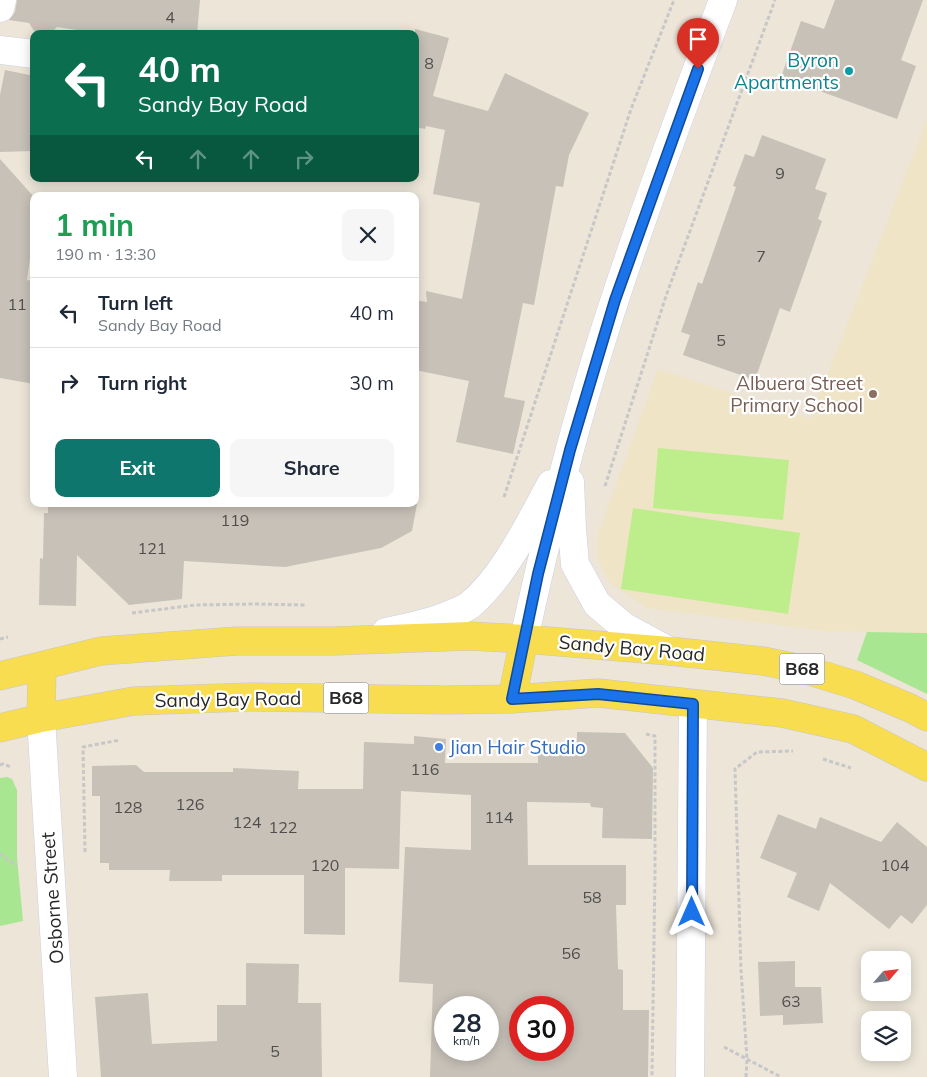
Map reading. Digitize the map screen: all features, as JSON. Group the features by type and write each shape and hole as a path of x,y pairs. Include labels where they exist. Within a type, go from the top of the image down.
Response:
{"main road":[{"name":"Sandy Bay Road","path":"0,676 101,651 237,641 334,641 470,636 669,651 763,661 806,670 855,685 927,717"},
{"path":"512,699 524,639"},
{"path":"41,718 42,666"},
{"name":"Sandy Bay Road","path":"0,728 41,718 134,701 250,697 447,700 512,699 598,694 782,713 853,729 927,767"}],"street":[{"path":"0,8 2,0"},
{"path":"524,639 538,574 570,450 615,300 723,0"},
{"path":"0,50 30,54"},
{"path":"334,641 413,627 441,619 469,606 501,569 528,526 570,450"},
{"path":"570,450 575,564 597,604 623,626 669,651"},
{"path":"690,1077 693,704"},
{"name":"Osborne Street","path":"41,718 63,1077"}],"path":[{"path":"502,503 631,109 674,0"},
{"path":"605,487 666,296 775,0"},
{"path":"652,1077 655,736"},
{"path":"746,1077 747,1059 741,970 735,769 757,752 799,751"},
{"path":"815,756 856,770"},
{"path":"0,764 10,766"},
{"path":"691,1029 781,1077"}],"shaded area":[{"name":"Albuera Street Primary School","path":"927,120 927,633 825,631 647,608 610,583 598,561 598,534 658,369 810,419"}],"green space":[{"path":"658,448 789,460 783,520 653,508"},
{"path":"633,508 800,533 788,614 621,589"},
{"path":"867,632 927,633 927,694 857,660"},
{"path":"7,777 12,779 17,790 17,858 23,921 0,926 0,778"}],"building":[{"path":"17,0 200,0 197,30 77,30 57,27 54,30 33,30 29,23 9,20 15,12"},
{"name":"Byron Apartments","path":"835,0 923,0 901,60 916,66 897,119 781,77 801,21 824,29"},
{"path":"419,30 449,38 433,96 488,111 505,73 589,113 569,155 563,187 556,186 534,305 523,303 504,397 525,401 513,454 456,442 469,381 419,371 419,301 427,302 426,291 462,299 480,203 433,194 445,130 426,126 425,129 419,128"},
{"path":"5,70 30,75 30,151 0,152 0,95"},
{"path":"762,135 826,159 815,189 827,193 818,219 822,221 790,312 780,308 755,380 683,355 690,335 681,332 698,282 702,284 736,187 733,186 745,154 754,157"},
{"path":"0,159 30,193 30,259 27,280 30,280 30,383 0,378"},
{"path":"48,507 416,507 412,531 381,548 285,567 184,561 182,599 129,605 77,555 76,606 39,605 40,558 43,559 44,513 48,513"},
{"path":"577,732 625,733 653,768 652,839 602,838 603,808 591,807 590,803 527,802 528,865 626,865 626,905 616,905 618,969 623,970 623,1010 649,1010 648,1077 430,1077 433,984 399,982 405,847 471,850 471,795 401,791 399,869 345,868 345,935 304,934 304,875 222,875 222,881 169,881 170,870 109,870 109,863 100,863 100,796 92,796 92,766 136,765 144,772 233,772 233,768 299,771 298,789 363,789 364,742 414,744 414,736 446,739 445,763 538,763 538,745 577,745"},
{"path":"778,814 816,829 820,817 881,842 897,822 927,847 927,905 912,924 901,915 889,929 830,883 819,911 787,897 797,873 760,858"},
{"path":"795,961 795,987 821,987 823,1023 783,1025 783,1015 760,1016 758,962"},
{"path":"246,963 299,964 298,1003 321,1003 322,1077 101,1077 95,997 148,993 152,1044 217,1041 217,1005 246,1005"}],"place":[{"name":"Byron Apartments","path":"849,71"},
{"name":"Albuera Street Primary School","path":"873,394"},
{"name":"Jian Hair Studio","path":"439,747"}],"route":[{"path":"692,912 693,704 598,694 512,699 538,574 570,450 615,300 698,69"}]}
